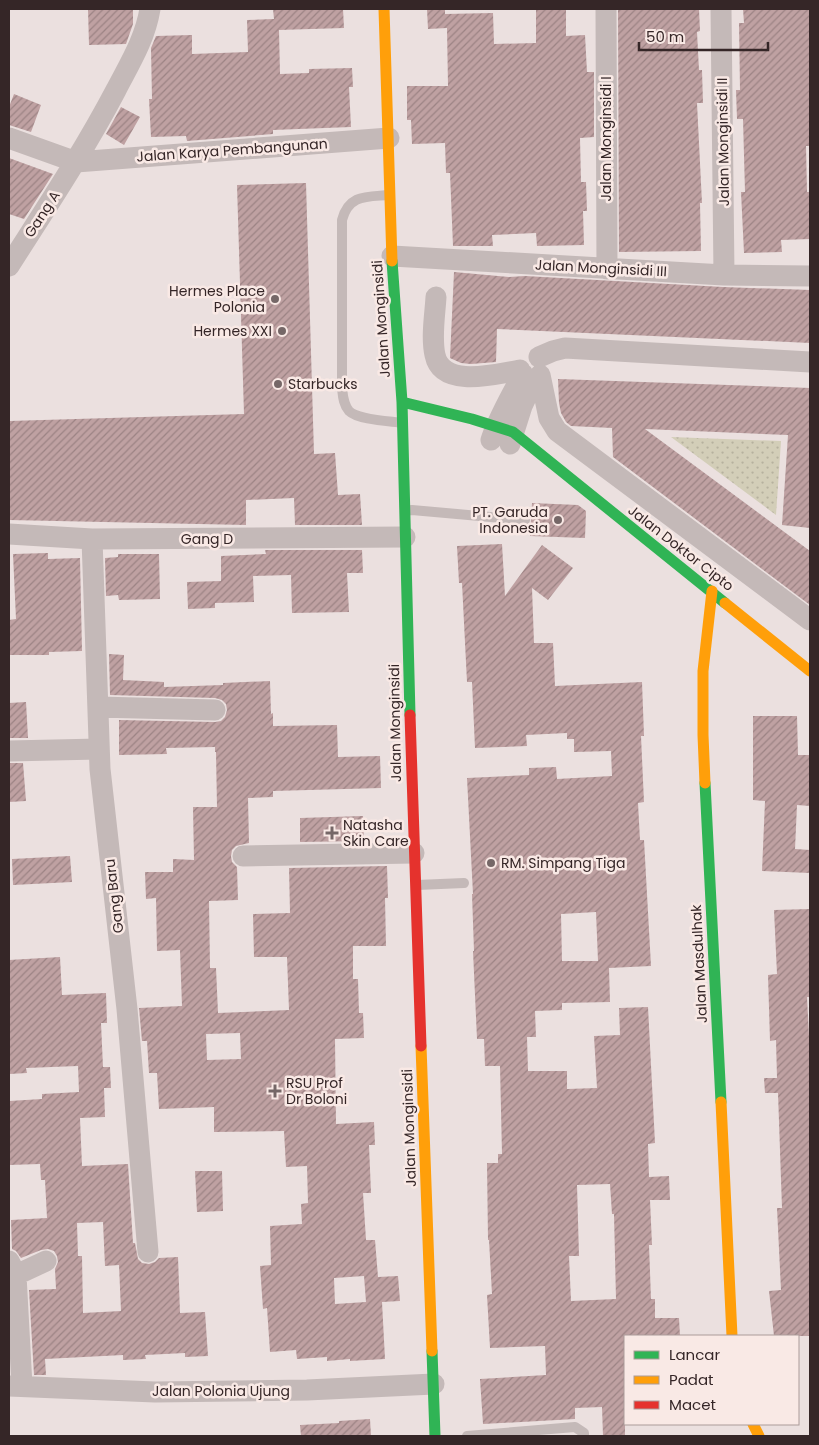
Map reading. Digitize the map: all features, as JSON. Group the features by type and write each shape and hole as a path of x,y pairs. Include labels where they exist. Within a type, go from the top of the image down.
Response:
{"main road":[{"name":"Jalan Monginsidi","path":"384,9 392,256 403,423 414,853 435,1436"},
{"name":"Jalan Doktor Cipto","path":"402,402 461,415 498,436 533,450 810,671"},
{"path":"403,423 418,426"},
{"name":"Jalan Masdulhak","path":"712,591 704,671 703,735 732,1335"}],"street":[{"name":"Gang A","path":"9,266 76,162 140,45 150,9"},
{"name":"Jalan Monginsidi I","path":"606,9 606,269"},
{"name":"Jalan Monginsidi II","path":"721,9 724,275"},
{"path":"9,138 76,162"},
{"name":"Jalan Karya Pembangunan","path":"76,162 389,138"},
{"name":"Jalan Monginsidi III","path":"392,256 724,275 810,276"},
{"path":"436,297 435,355 440,368 444,372 456,376 469,376 532,371"},
{"path":"498,436 532,371 553,350 566,348 810,362"},
{"path":"532,371 549,418 557,431 810,620"},
{"name":"Gang D","path":"9,534 92,540 406,537"},
{"name":"Gang Baru","path":"92,540 99,749 127,1009 148,1252"},
{"path":"98,707 215,710"},
{"path":"9,751 99,749"},
{"path":"243,856 414,853"},
{"path":"15,1386 13,1268 46,1260"},
{"name":"Jalan Polonia Ujung","path":"15,1386 164,1392 307,1390 434,1384"}],"lane":[{"path":"390,195 356,200 347,207 342,220 342,388 345,406 350,412 365,418 403,423"},
{"path":"404,511 525,520"},
{"path":"416,885 464,883"},
{"path":"467,1436 575,1427 584,1433 584,1436"}],"shaded area":[{"path":"671,437 781,441 776,515"}],"building":[{"path":"88,9 133,9 133,24 126,44 89,45"},
{"path":"273,9 343,9 344,28 279,30 280,74 309,73 309,69 352,68 353,87 349,87 351,127 273,130 273,134 187,141 186,136 151,137 149,99 152,99 151,48 156,36 192,35 192,54 248,52 247,20 274,19"},
{"path":"427,9 445,9 445,14 493,13 494,44 536,43 536,9 566,9 566,36 585,35 587,72 594,72 594,137 580,138 581,182 586,182 587,211 583,211 584,245 537,246 536,233 492,235 493,246 453,246 450,173 446,173 445,143 412,144 411,120 407,120 407,86 448,86 447,28 428,29"},
{"path":"618,9 699,9 700,31 697,32 699,70 702,70 703,103 697,103 702,203 700,203 701,251 619,252"},
{"path":"743,9 810,9 810,146 806,146 807,192 810,192 810,239 781,240 782,252 744,253 741,192 745,192 743,119 737,119 736,90 740,90 739,23 744,23"},
{"path":"14,94 41,105 31,132 9,125 9,107"},
{"path":"121,107 140,117 124,145 106,134"},
{"path":"9,158 53,174 24,219 9,214"},
{"name":"Hermes Place Polonia","path":"306,183 314,454 335,453 338,495 360,494 362,525 295,525 294,498 246,500 246,525 9,520 9,421 244,414 237,185"},
{"path":"454,272 509,277 525,276 810,290 810,343 497,329 496,362 461,363 450,358"},
{"path":"558,379 810,388 810,528 782,525 788,435 645,429 810,551 810,605 613,457 612,428 571,426 566,422 561,413 559,403"},
{"name":"PT. Garuda Indonesia","path":"532,503 578,505 586,511 585,538 530,536"},
{"path":"502,544 505,596 542,545 573,568 548,600 532,588 534,643 553,643 555,686 642,682 644,736 641,736 644,802 638,803 640,840 644,840 651,966 609,968 610,1002 562,1003 562,1010 535,1011 536,1037 527,1037 528,1071 567,1071 567,1089 597,1088 594,1036 620,1035 619,1008 648,1007 655,1143 648,1144 649,1177 669,1176 670,1200 650,1200 652,1245 649,1245 651,1299 655,1299 655,1318 679,1318 680,1335 624,1335 625,1436 603,1436 602,1407 575,1408 575,1419 483,1424 480,1379 546,1375 545,1346 490,1348 487,1295 492,1294 488,1240 487,1163 498,1163 498,1154 502,1154 500,1066 485,1066 484,1039 477,1039 473,951 473,894 467,778 529,775 529,768 556,767 557,779 612,776 611,751 574,752 574,739 567,739 567,733 526,735 527,746 475,748 472,682 467,682 462,583 459,583 457,546","holes":["596,912 598,961 562,961 561,914","610,1184 612,1214 614,1214 616,1299 571,1301 569,1256 579,1256 577,1185"]},
{"path":"265,550 362,550 363,573 347,573 349,612 292,613 291,575 253,576 254,602 215,603 215,608 188,609 187,582 221,581 221,556 266,554"},
{"path":"48,553 48,559 80,558 82,651 49,652 49,655 9,655 9,620 16,619 13,554"},
{"path":"118,554 159,554 160,599 119,600 118,595 106,596 105,558 118,557"},
{"path":"109,654 124,655 123,680 164,682 164,687 270,681 273,726 337,725 338,757 380,756 381,788 273,791 273,797 248,798 249,843 236,846 232,850 231,856 232,862 237,867 238,900 209,901 210,968 216,968 218,1013 289,1010 287,957 254,957 253,914 290,913 289,868 387,866 388,898 385,898 386,946 353,946 353,979 358,979 359,1013 363,1013 364,1038 335,1039 336,1124 374,1122 375,1145 369,1145 371,1193 363,1193 366,1240 375,1240 378,1277 398,1276 400,1301 382,1302 385,1359 327,1361 327,1357 297,1359 296,1350 270,1352 267,1308 263,1309 260,1266 271,1265 270,1226 302,1224 301,1204 308,1203 307,1166 286,1167 284,1131 214,1132 214,1107 159,1109 157,1073 149,1073 147,1041 142,1041 139,1008 182,1006 180,950 157,951 156,898 146,899 145,872 173,872 173,859 194,860 193,807 217,807 216,752 215,747 166,748 167,754 119,755 119,720 215,722 221,721 225,717 227,710 226,704 222,700 215,698 110,695","holes":["240,1033 241,1059 207,1060 206,1034","364,1276 366,1302 335,1304 334,1278"]},
{"path":"26,702 28,738 9,738 9,703"},
{"path":"753,716 797,716 798,755 810,755 810,806 797,805 795,849 810,850 810,873 762,871 765,801 753,800"},
{"path":"9,763 23,763 26,801 9,802"},
{"name":"Natasha Skin Care","path":"363,816 364,841 300,842 300,818"},
{"path":"70,856 72,882 13,885 12,859"},
{"path":"810,909 810,997 807,997 810,1055 810,1336 774,1335 769,1291 781,1290 777,1208 782,1208 778,1093 765,1093 764,1078 777,1078 776,1040 770,1041 768,975 777,974 774,910"},
{"path":"60,957 62,995 106,993 107,1023 101,1023 103,1067 110,1067 111,1088 104,1088 105,1117 80,1118 82,1166 128,1164 133,1243 135,1243 138,1259 142,1263 149,1264 159,1258 178,1257 180,1313 205,1312 208,1356 185,1357 185,1353 145,1355 146,1359 123,1360 123,1355 45,1359 46,1375 34,1375 29,1290 56,1289 55,1269 58,1262 54,1251 48,1249 21,1258 12,1249 11,1220 47,1218 45,1180 41,1180 40,1164 9,1165 9,1101 42,1099 42,1094 79,1092 78,1066 26,1068 27,1073 9,1074 9,960","holes":["103,1222 105,1266 119,1265 121,1311 83,1313 82,1256 78,1256 77,1223"]},
{"path":"195,1171 222,1171 223,1211 197,1212"},
{"path":"370,1419 371,1436 301,1436 300,1425"}],"traffic: fast":[{"path":"392,261 402,402 410,715"},
{"path":"402,402 472,419 513,432 725,603"},
{"path":"705,783 721,1102"},
{"path":"432,1351 435,1436"}],"traffic: slow":[{"path":"384,9 392,261"},
{"path":"705,783 703,671 712,591"},
{"path":"725,603 810,671"},
{"path":"421,1046 432,1351"},
{"path":"721,1102 732,1335"},
{"path":"754,1425 759,1436"}],"traffic: jam":[{"path":"410,715 421,1046"}],"place":[{"name":"Hermes Place Polonia","path":"275,299"},
{"name":"Hermes XXI","path":"282,331"},
{"name":"Starbucks","path":"278,384"},
{"name":"PT. Garuda Indonesia","path":"558,520"},
{"name":"Natasha Skin Care","path":"332,833"},
{"name":"RM. Simpang Tiga","path":"491,863"},
{"name":"RSU Prof Dr Boloni","path":"275,1091"}]}
